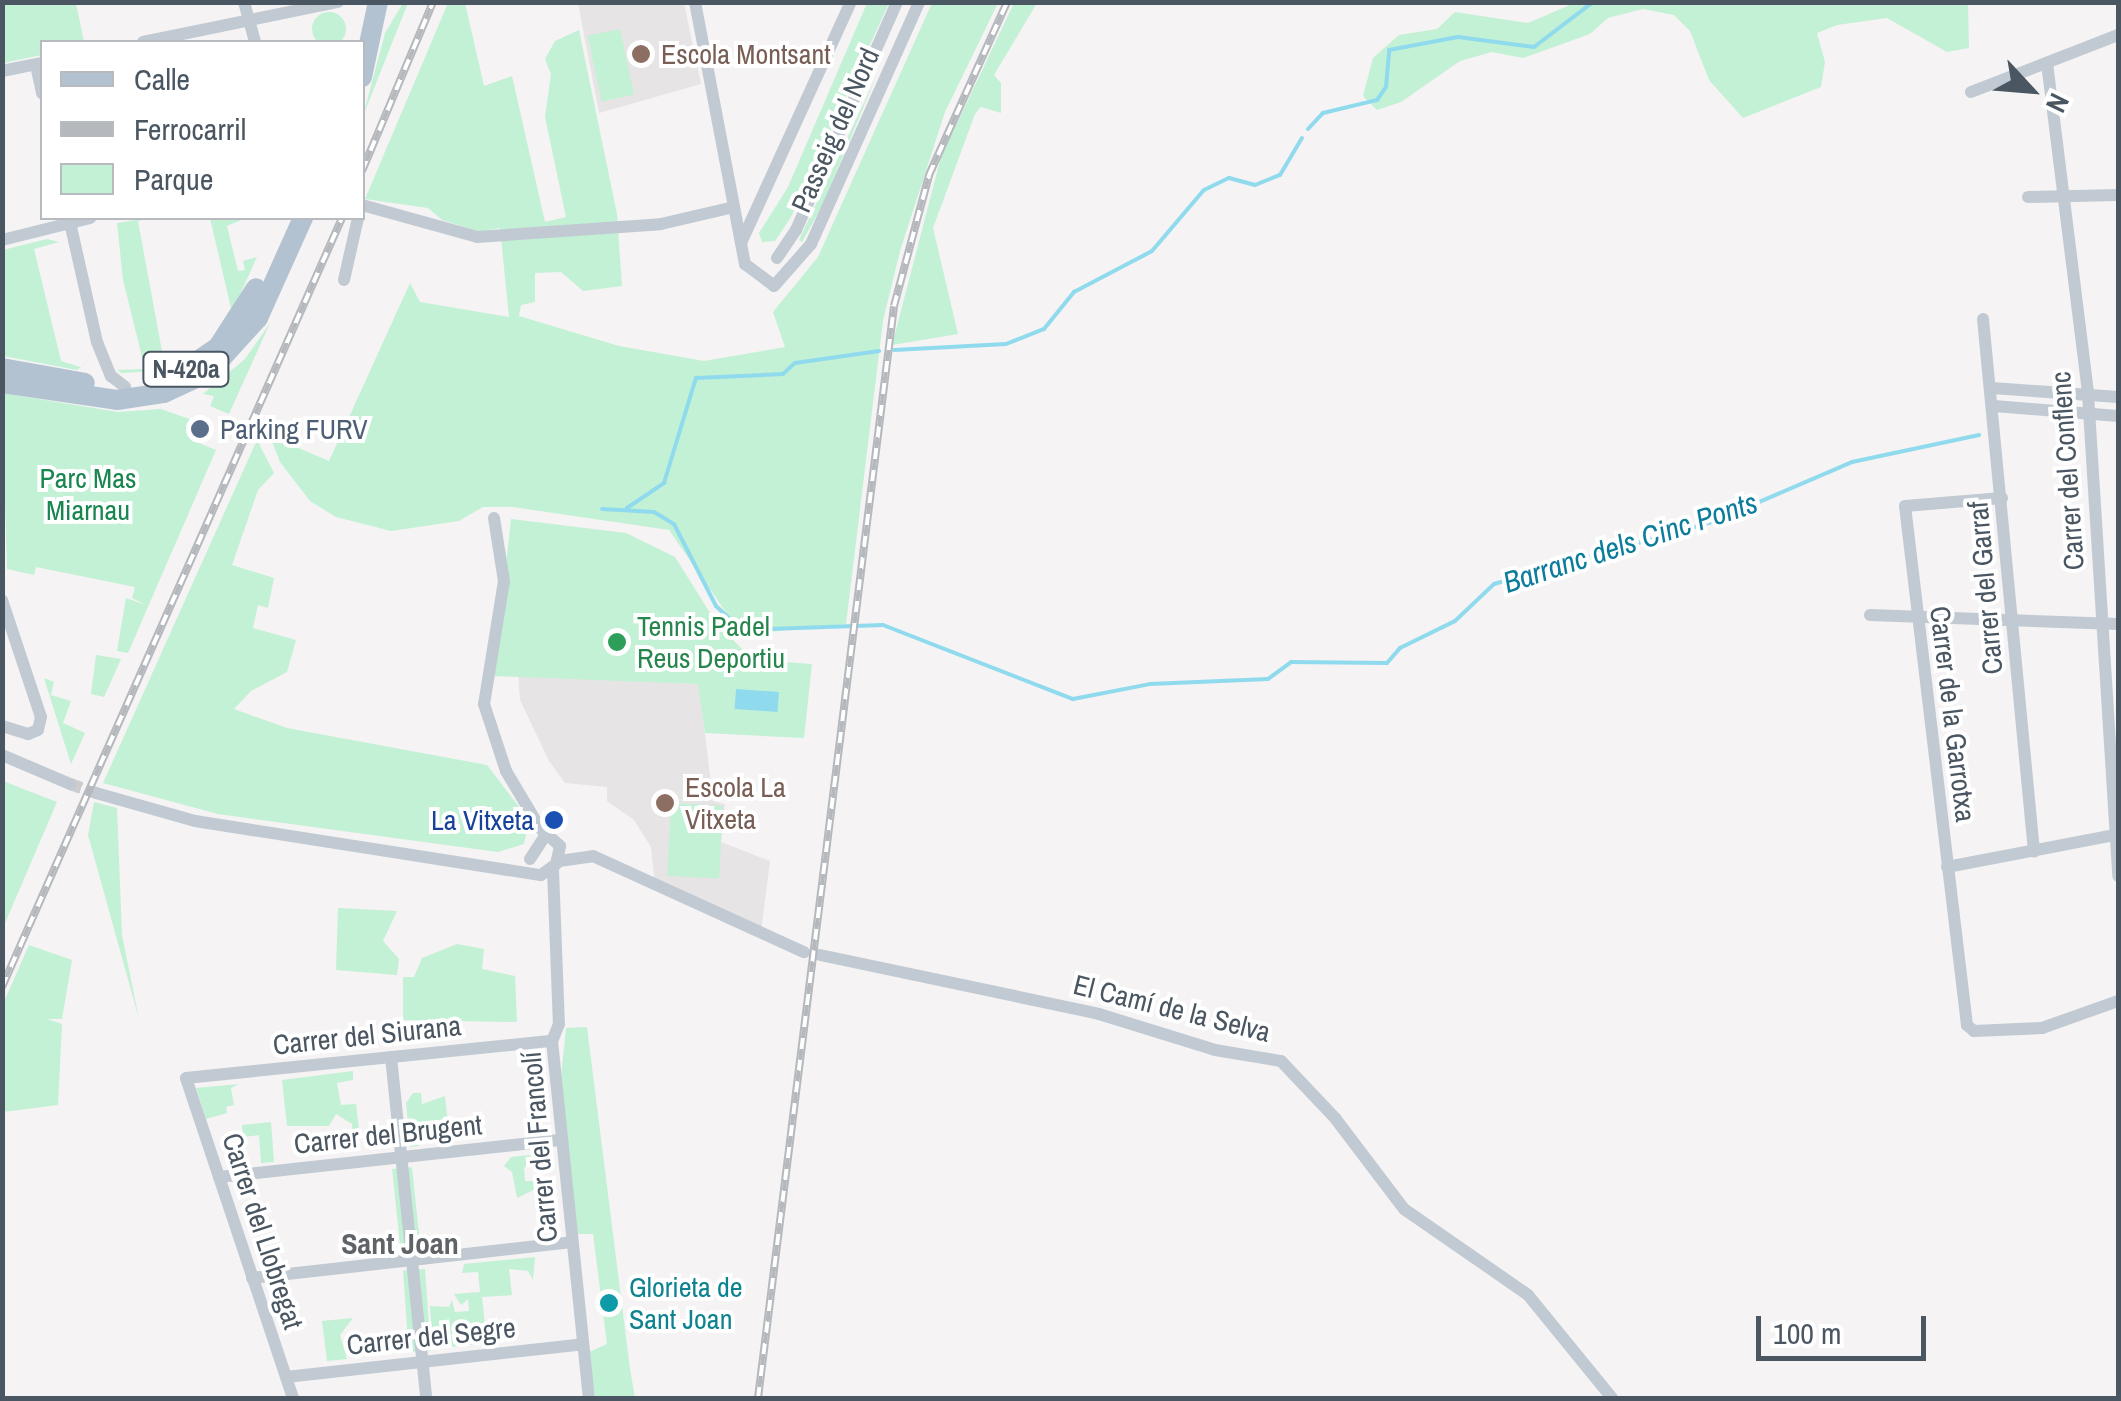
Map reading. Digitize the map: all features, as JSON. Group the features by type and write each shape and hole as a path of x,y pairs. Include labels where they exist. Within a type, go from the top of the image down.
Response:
{"main road":[{"path":"357,40 364,2"},
{"path":"365,63 378,2"},
{"name":"N-420a","path":"2,368 125,387 177,374 218,347 246,311 287,220"},
{"name":"N-420a","path":"2,383 117,400 164,393 209,372 258,318 303,220"}],"street":[{"path":"244,2 254,40"},
{"path":"153,40 338,2"},
{"path":"694,2 745,264 774,286 788,274 778,258"},
{"path":"741,243 851,2"},
{"name":"Passeig del Nord","path":"762,277 762,265 778,258 796,230 897,2"},
{"name":"Passeig del Nord","path":"788,274 811,244 918,2"},
{"path":"1971,92 2118,36"},
{"name":"Carrer del Conflenc","path":"2046,63 2068,197 2088,394 2118,876"},
{"path":"2,71 39,64"},
{"path":"2028,196 2118,195"},
{"path":"365,206 477,237 661,224 734,208"},
{"path":"2,240 70,220 97,342 111,376 125,387"},
{"path":"344,280 358,220"},
{"name":"Carrer del Garraf","path":"1983,319 2034,852"},
{"path":"84,383 97,366 97,342"},
{"path":"1992,388 2118,397"},
{"path":"1994,406 2118,416"},
{"name":"Carrer de la Garrotxa","path":"2002,498 1906,506 1915,616 1967,1024 1974,1031 2042,1028 2118,1001"},
{"path":"494,518 504,581 484,704 506,770 546,848"},
{"path":"2,600 41,716 38,730 28,734 2,726"},
{"path":"1870,615 2118,624"},
{"path":"2,754 70,784"},
{"path":"96,793 196,820 506,866 546,848 594,856 804,952"},
{"path":"1947,867 2114,835"},
{"name":"Carrer del Francolí","path":"546,848 559,1024 552,1041 588,1398"},
{"name":"El Camí de la Selva","path":"820,956 1098,1014 1215,1050 1280,1061 1335,1118 1404,1209 1528,1295 1612,1398"},
{"name":"Carrer del Siurana","path":"186,1078 552,1041"},
{"path":"391,1057 426,1398"},
{"name":"Carrer del Llobregat","path":"186,1078 293,1398"},
{"name":"Carrer del Brugent","path":"219,1177 562,1140"},
{"path":"252,1278 572,1242"},
{"name":"Carrer del Segre","path":"286,1376 582,1344"}],"shaded area":[{"name":"Escola Montsant","path":"578,3 684,3 701,84 599,113"},
{"name":"Escola La Vitxeta","path":"518,675 699,684 713,801 725,804 721,842 770,861 761,932 655,885 651,847 634,820 607,801 607,787 565,783 549,761 520,700"}],"green space":[{"path":"1577,2 1968,3 1969,48 1947,52 1887,18 1837,25 1817,33 1825,62 1821,87 1743,118 1709,80 1690,31 1674,15 1643,9 1608,18 1590,34 1523,58 1492,52 1460,61 1401,102 1377,110 1363,96 1373,58 1399,35 1437,29 1455,12 1528,23"},
{"path":"2,3 76,3 84,40 40,40 40,55 3,63"},
{"path":"403,3 408,3 365,111 365,108 385,33"},
{"path":"448,3 465,3 484,86 512,76 545,222 566,217 545,117 551,74 545,59 555,41 579,30 617,214 622,286 583,291 561,272 535,273 535,302 521,305 519,316 619,346 704,361 785,347 773,312 818,257 932,3 998,3 945,112 900,251 883,321 846,624 768,632 734,624 669,530 513,507 483,507 459,521 391,531 336,517 310,501 280,462 270,436 329,461 410,283 420,302 509,317 500,228 481,232 442,220 428,208 365,199"},
{"path":"867,3 889,3 791,217 775,241 762,242 759,233 788,187"},
{"path":"1014,3 1037,3 994,75 1001,83 1001,113 981,107 975,114 933,228 958,334 892,345 941,157"},
{"path":"329,12 341,17 342,40 316,40 312,29 317,17"},
{"path":"620,29 634,95 602,101 588,36"},
{"path":"877,75 821,208 802,242 799,240"},
{"path":"142,220 138,221 164,362 190,354 154,371 117,370 145,369 123,280 117,223"},
{"path":"210,220 241,220 227,226 238,271 245,270 243,261 257,257 237,301 219,328 231,308"},
{"path":"47,239 59,242 34,249 61,361 80,367 88,361 77,370 3,356 3,250"},
{"path":"270,323 229,414 210,406 214,396 203,394 245,359"},
{"name":"Parc Mas Miarnau","path":"2,393 118,412 161,409 198,422 201,444 216,450 128,653 117,651 126,598 146,605 132,598 135,587 36,567 34,575 7,569"},
{"path":"257,440 274,473 258,490 232,565 274,578 268,608 258,605 253,628 296,640 287,672 251,691 234,709 287,728 487,765 529,820 524,844 498,852 218,814 103,783"},
{"name":"Tennis Padel Reus Deportiu","path":"511,519 626,533 675,557 717,624 753,660 812,664 804,738 705,733 698,684 494,676"},
{"path":"96,655 121,659 104,697 91,694"},
{"path":"44,678 54,682 51,695 71,701 63,723 85,733 71,764"},
{"path":"2,781 57,802 3,928"},
{"path":"94,802 117,808 122,935 139,1019 88,835"},
{"path":"671,803 723,806 719,879 667,876"},
{"path":"338,908 397,911 383,941 399,959 397,975 336,970"},
{"path":"457,944 484,949 482,969 515,976 517,1022 403,1020 403,977 414,977 422,958"},
{"path":"29,945 72,960 62,1019 47,1019 62,1024 58,1105 3,1112 3,1004"},
{"path":"587,1027 635,1398 595,1398 589,1352 607,1344 593,1234 577,1234 560,1087 566,1028"},
{"path":"353,1071 353,1080 337,1083 341,1105 356,1104 359,1130 352,1131 352,1124 336,1114 329,1126 287,1126 282,1080"},
{"path":"239,1084 231,1088 234,1105 226,1107 227,1113 206,1119 196,1088"},
{"path":"413,1093 421,1093 422,1104 445,1096 450,1143 437,1144 432,1122 417,1123 419,1146 410,1147 406,1103"},
{"path":"271,1122 274,1162 261,1163 259,1135 243,1137 242,1125"},
{"path":"549,1153 551,1166 532,1161 524,1168 525,1181 552,1181 517,1198 512,1172 504,1166 511,1157"},
{"path":"412,1167 421,1249 401,1251 392,1169"},
{"path":"535,1257 533,1280 528,1271 509,1269 512,1295 482,1297 487,1343 433,1349 430,1306 449,1307 452,1300 455,1312 469,1311 468,1299 461,1305 454,1294 480,1292 478,1272 462,1273 464,1264"},
{"path":"425,1269 431,1351 409,1352 403,1271"},
{"path":"353,1318 340,1335 347,1359 327,1361 322,1321"}],"water":[{"path":"736,689 779,692 778,712 735,709"}],"waterway":[{"path":"1308,129 1323,113 1377,100 1386,87 1389,50 1458,37 1534,47 1593,2"},
{"path":"894,350 1006,344 1044,329 1074,292 1152,251 1204,190 1229,178 1255,185 1280,175 1302,138"},
{"path":"627,508 664,483 696,378 783,374 795,363 879,351"},
{"name":"Barranc dels Cinc Ponts","path":"602,509 654,512 674,524 716,606 742,630 883,625 1073,699 1150,684 1268,679 1291,662 1387,663 1400,648 1455,621 1494,584 1715,521 1852,462 1979,435"}],"tunnel":[{"path":"70,784 96,793"}],"railway":[{"path":"365,164 433,2"},
{"path":"758,1398 894,306 929,175 1007,2"},
{"path":"2,987 341,220"}],"place":[{"name":"Escola Montsant","path":"641,54"},
{"name":"Parking FURV","path":"200,429"},
{"name":"Tennis Padel Reus Deportiu","path":"617,642"},
{"name":"Escola La Vitxeta","path":"665,803"},
{"name":"La Vitxeta","path":"554,820"},
{"name":"Glorieta de Sant Joan","path":"609,1303"}],"district":[{"name":"Sant Joan","path":"400,1243"}]}
